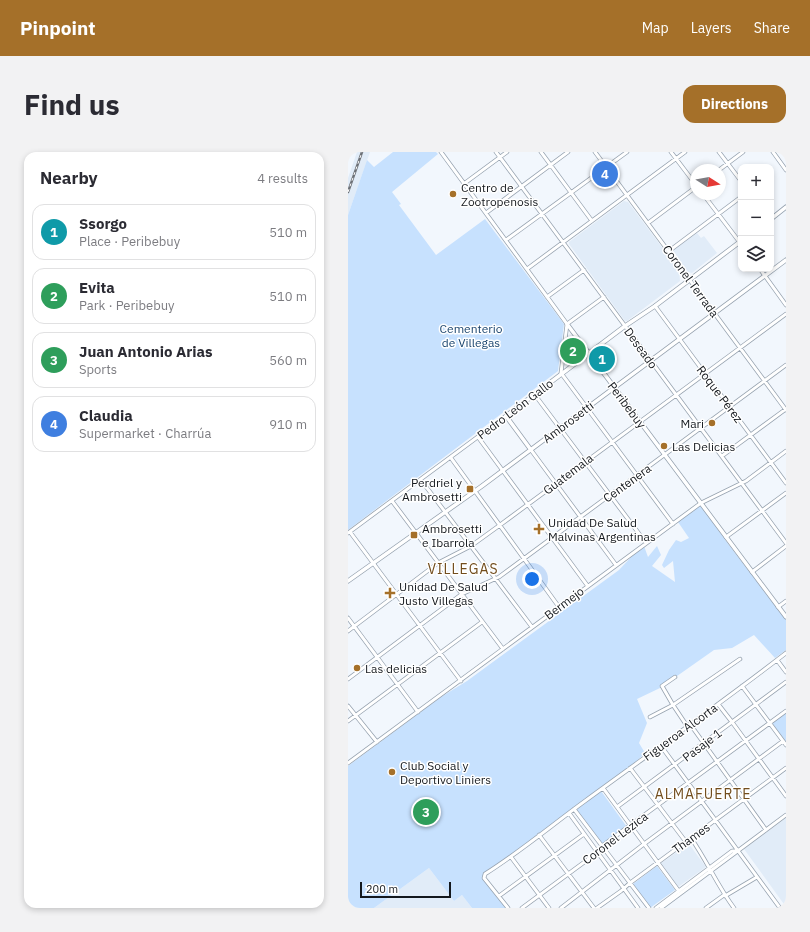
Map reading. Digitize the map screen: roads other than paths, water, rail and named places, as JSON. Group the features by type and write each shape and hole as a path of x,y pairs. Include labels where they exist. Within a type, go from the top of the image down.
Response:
{"street":[{"name":"Deseado","path":"496,152 786,543"},
{"path":"465,184 507,152"},
{"path":"541,152 592,221"},
{"path":"486,213 568,152"},
{"name":"Coronel Terrada","path":"596,152 714,314 786,409"},
{"path":"506,240 626,152"},
{"path":"671,152 690,178"},
{"path":"527,269 685,152"},
{"path":"719,152 738,177"},
{"path":"728,163 744,152"},
{"path":"773,152 786,170"},
{"name":"Peribebuy","path":"443,153 547,297 786,618"},
{"path":"648,223 690,191"},
{"path":"669,251 738,199"},
{"path":"707,200 738,239"},
{"path":"774,217 786,207"},
{"name":"Pedro León Gallo","path":"349,533 535,395 561,373 738,245"},
{"name":"Ambrosetti","path":"348,581 531,450 786,260"},
{"path":"547,297 584,270"},
{"path":"762,272 786,305"},
{"path":"604,297 567,324 561,373 673,524"},
{"name":"Roque Pérez","path":"655,306 786,483"},
{"name":"Guatemala","path":"348,631 438,563 471,546 739,347 786,314"},
{"path":"572,339 578,340 582,344 581,352 574,357 566,352 565,346 567,341 572,339"},
{"name":"Centenera","path":"348,679 462,594 496,579 638,476 729,406 786,365"},
{"path":"535,395 646,543"},
{"path":"722,456 786,409"},
{"path":"506,416 616,565"},
{"path":"478,437 587,585"},
{"name":"Bermejo","path":"348,763 461,681 587,585 673,524 701,502 742,483 786,451"},
{"path":"451,458 560,606"},
{"path":"421,480 532,627"},
{"path":"726,538 786,493"},
{"path":"392,501 503,649"},
{"path":"349,533 461,681"},
{"path":"752,572 786,546"},
{"path":"778,607 786,601"},
{"path":"348,618 418,712"},
{"path":"348,721 482,622"},
{"name":"Figueroa Alcorta","path":"499,896 484,876 485,874 511,857 574,809 786,654"},
{"path":"650,717 673,705 740,659"},
{"path":"777,660 786,672"},
{"path":"675,676 662,686 673,705 704,743 766,830"},
{"name":"Pasaje 1","path":"617,807 786,682"},
{"path":"742,686 786,745"},
{"path":"718,704 786,796"},
{"path":"348,706 377,742"},
{"name":"Coronel Lezica","path":"522,908 598,852 602,846 786,711"},
{"path":"561,908 612,870 616,865 783,741"},
{"path":"661,746 780,908"},
{"path":"630,768 686,842"},
{"name":"Thames","path":"597,908 786,768"},
{"path":"603,788 678,890"},
{"path":"574,809 649,908"},
{"path":"569,813 612,870 638,908"},
{"path":"656,908 661,907 786,815"},
{"path":"508,908 499,896 584,834"},
{"path":"539,836 594,908"},
{"path":"691,838 701,853 724,896 734,908"},
{"path":"661,907 678,890 708,867 732,851 738,850"},
{"path":"511,857 549,908"},
{"path":"706,908 757,877"}],"railway":[{"path":"348,192 362,152"}],"place":[{"name":"Claudia","path":"605,174"},
{"name":"Centro de Zootropenosis","path":"453,194"},
{"name":"Evita","path":"573,351"},
{"name":"Ssorgo","path":"602,359"},
{"name":"Mari","path":"712,423"},
{"name":"Las Delicias","path":"664,446"},
{"name":"Perdriel y Ambrosetti","path":"470,489"},
{"name":"Unidad De Salud Malvinas Argentinas","path":"539,529"},
{"name":"Ambrosetti e Ibarrola","path":"414,535"},
{"name":"Unidad De Salud Justo Villegas","path":"390,593"},
{"name":"Las delicias","path":"357,668"},
{"name":"Club Social y Deportivo Liniers","path":"392,772"},
{"name":"Juan Antonio Arias","path":"426,812"}],"district":[{"name":"VILLEGAS","path":"463,569"},
{"name":"ALMAFUERTE","path":"703,794"}],"park label":[{"name":"Cementerio de Villegas","path":"471,335"}]}
